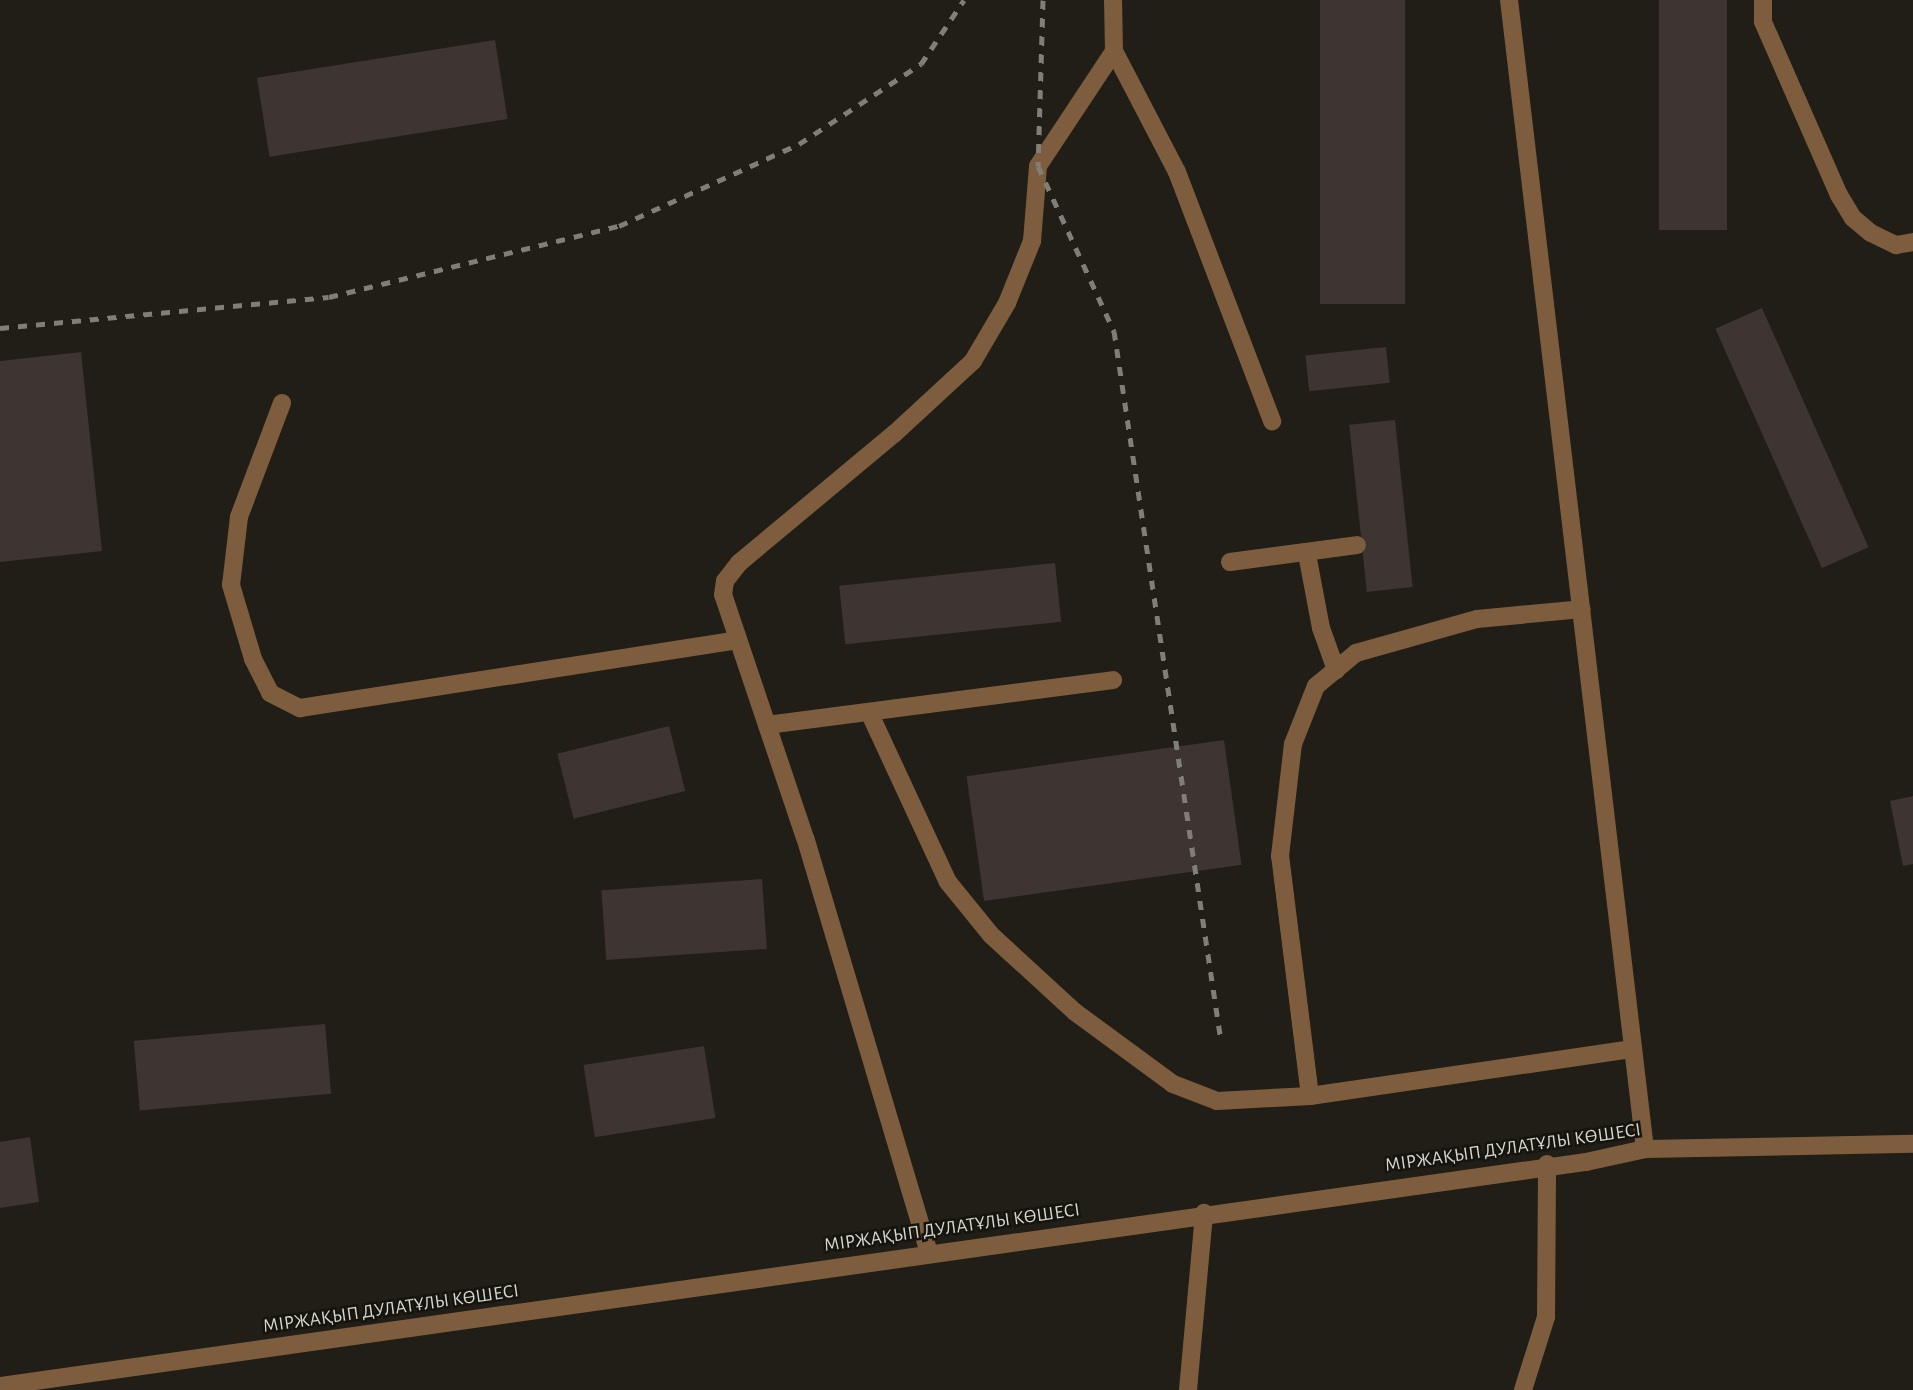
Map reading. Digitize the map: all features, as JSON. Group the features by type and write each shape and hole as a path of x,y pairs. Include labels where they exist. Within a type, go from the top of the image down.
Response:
{"street":[{"path":"1113,0 1114,51 1177,172 1272,421"},
{"path":"1509,0 1645,1149"},
{"path":"1763,0 1763,22 1839,195 1853,218 1871,233 1896,245 1913,242"},
{"path":"929,1253 767,725 723,595 725,581 739,563 894,434 973,361 1007,303 1032,241 1038,166 1114,51"},
{"path":"282,403 239,517 230,586 253,659 270,693 300,708 738,640"},
{"path":"1230,562 1307,554 1357,545"},
{"path":"1307,554 1321,628 1336,670"},
{"path":"1310,1096 1280,856 1293,744 1316,686 1356,653 1477,619 1582,609"},
{"path":"767,725 1113,680"},
{"path":"869,712 948,882 991,935 1075,1012 1173,1084 1217,1101 1310,1096 1633,1049"},
{"name":"МІРЖАҚЫП ДУЛАТҰЛЫ КӨШЕСІ","path":"0,1386 1547,1164 1586,1162 1645,1149 1913,1144"},
{"path":"1523,1390 1546,1317 1547,1164"},
{"path":"1188,1390 1204,1213"}],"building":[{"path":"1320,0 1405,0 1405,304 1320,304"},
{"path":"1659,0 1727,0 1727,230 1659,230"},
{"path":"495,40 508,119 269,157 257,78"},
{"path":"1762,308 1869,547 1822,568 1715,329"},
{"path":"1386,347 1390,383 1309,391 1305,355"},
{"path":"81,352 102,551 0,562 0,361"},
{"path":"1395,420 1413,587 1367,592 1349,425"},
{"path":"1055,563 1061,622 845,644 839,586"},
{"path":"669,726 685,791 574,819 557,754"},
{"path":"1224,740 1242,865 984,901 967,776"},
{"path":"1913,796 1913,864 1903,866 1890,801"},
{"path":"762,879 767,949 606,960 601,890"},
{"path":"325,1024 331,1094 140,1110 134,1041"},
{"path":"704,1046 715,1118 595,1137 584,1065"},
{"path":"30,1137 39,1202 0,1208 0,1142"}],"railway":[{"path":"0,328 329,297 619,226 799,144 921,64 964,0"},
{"path":"1043,0 1038,166 1114,331 1221,1041"}]}
